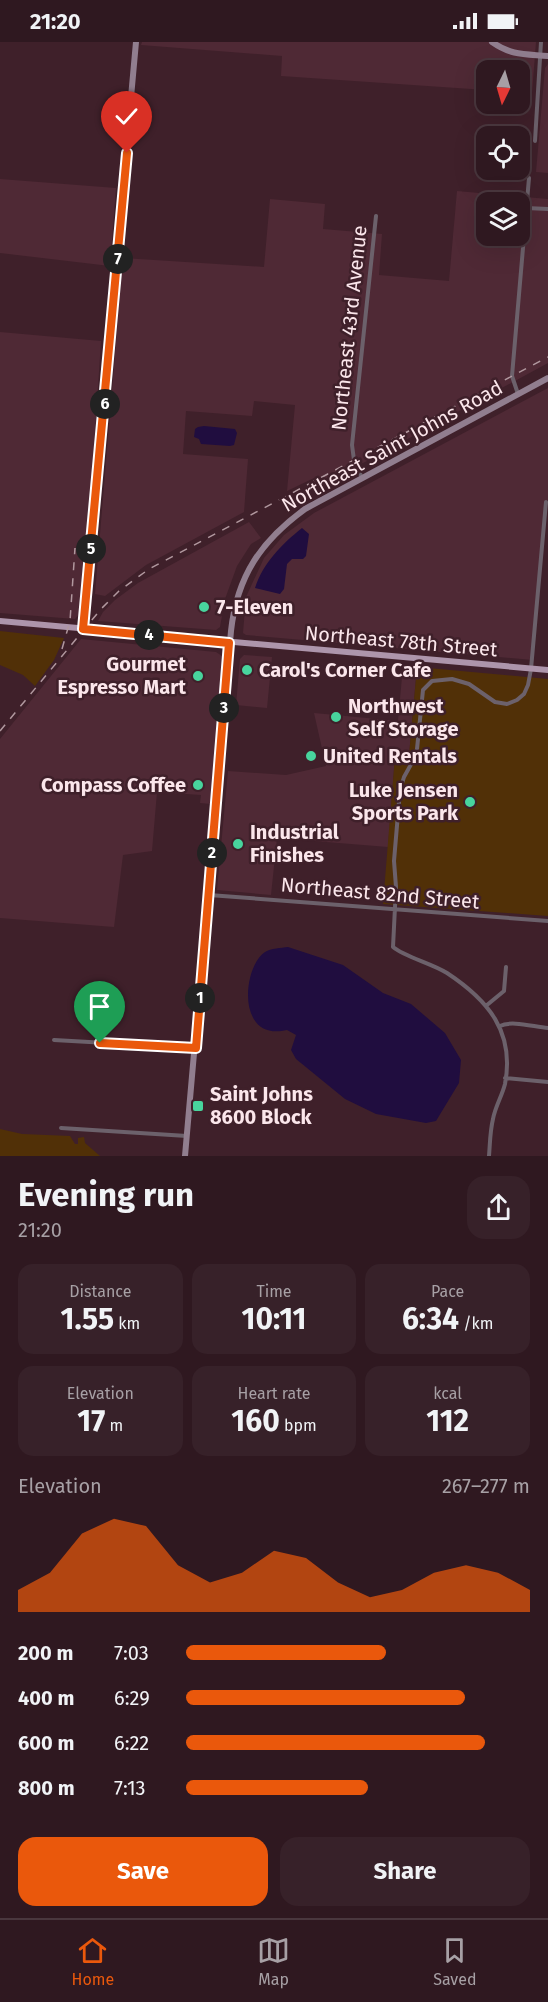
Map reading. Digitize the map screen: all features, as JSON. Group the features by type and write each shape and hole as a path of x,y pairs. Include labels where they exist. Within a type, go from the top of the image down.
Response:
{"main road":[{"path":"83,629 136,42"},
{"path":"492,42 512,52 531,57 548,56"},
{"name":"Northeast Saint Johns Road","path":"185,1156 229,643 232,616 242,583 266,543 305,509 548,378"},
{"name":"Northeast 78th Street","path":"0,621 548,670"}],"street":[{"path":"535,141 541,42"},
{"path":"530,208 548,209"},
{"name":"Northeast 43rd Avenue","path":"362,477 354,460 352,445 376,216"},
{"path":"518,394 512,376 523,246"},
{"path":"489,1156 493,1119 505,1078 506,1055 500,1026 487,1005 466,987 439,968 393,947 396,887 394,861 401,784 417,749 421,695 428,683 439,679 460,681 472,686 495,702 507,704 524,694 528,685 546,502"},
{"name":"Northeast 82nd Street","path":"209,895 548,921"},
{"path":"487,1005 504,991 506,967"},
{"path":"500,1026 512,1023 520,1026 548,1028"},
{"path":"54,1041 196,1048"},
{"path":"505,1078 548,1082"},
{"path":"61,1128 188,1136"}],"shaded area":[{"path":"142,42 536,42 532,93 530,93 530,60 476,60 476,89 281,76 282,56 141,45"},
{"path":"548,64 548,173 536,172 545,68"},
{"path":"0,179 116,188 110,266 0,253"},
{"path":"457,191 476,193 476,246 530,246 530,197 548,199 548,363 365,462 317,483 314,478 287,491 295,405 254,401 252,416 186,411 183,454 248,459 244,512 146,565 105,596 95,594 123,258 264,267 270,199 325,204 323,229 382,234 379,275 449,281"},
{"path":"0,332 101,341 80,613 75,619 0,613"},
{"path":"548,388 548,500 545,500 533,660 243,633 246,597 264,558 284,535 314,513"},
{"path":"204,426 235,429 237,433 234,445 201,444 199,439 194,437 195,429"},
{"path":"249,522 261,538 251,544 237,566 225,599 220,627 216,630 98,621 115,600 138,583"},
{"path":"302,528 309,534 306,556 303,559 292,559 287,564 284,589 280,594 255,588 263,570 274,555"},
{"path":"0,631 64,638 54,660 35,686 23,675 0,665"},
{"path":"81,639 216,652 222,656 211,804 200,803 201,795 157,792 152,851 123,855 114,927 0,918 0,739"},
{"path":"244,655 272,657 267,708 236,705 240,659"},
{"path":"403,666 417,667 409,756 395,757 388,847 277,838 271,895 217,890 228,771 286,775 326,766 314,713 398,721"},
{"name":"Luke Jensen Sports Park","path":"417,667 548,679 548,916 383,904 395,756 409,755"},
{"path":"288,947 343,965 383,993 411,1004 445,1033 461,1060 459,1083 436,1121 426,1123 376,1114 345,1099 296,1059 291,1050 296,1035 287,1030 270,1031 259,1025 251,1014 248,1001 252,972 257,960 265,952"},
{"path":"0,1129 22,1134 70,1136 75,1144 78,1144 78,1138 84,1137 85,1143 100,1156 0,1156"}],"railway":[{"path":"0,731 101,609 119,591 149,569 548,357"},
{"path":"62,649 70,621 75,548"}],"place":[{"name":"7-Eleven","path":"204,607"},
{"name":"Carol's Corner Cafe","path":"247,670"},
{"name":"Gourmet Espresso Mart","path":"198,676"},
{"name":"Northwest Self Storage","path":"336,717"},
{"name":"United Rentals","path":"311,756"},
{"name":"Compass Coffee","path":"198,785"},
{"name":"Luke Jensen Sports Park","path":"470,802"},
{"name":"Industrial Finishes","path":"238,844"},
{"name":"Saint Johns 8600 Block","path":"198,1106"}],"route":[{"path":"100,1043 196,1048 229,643 83,629 127,153"}]}
